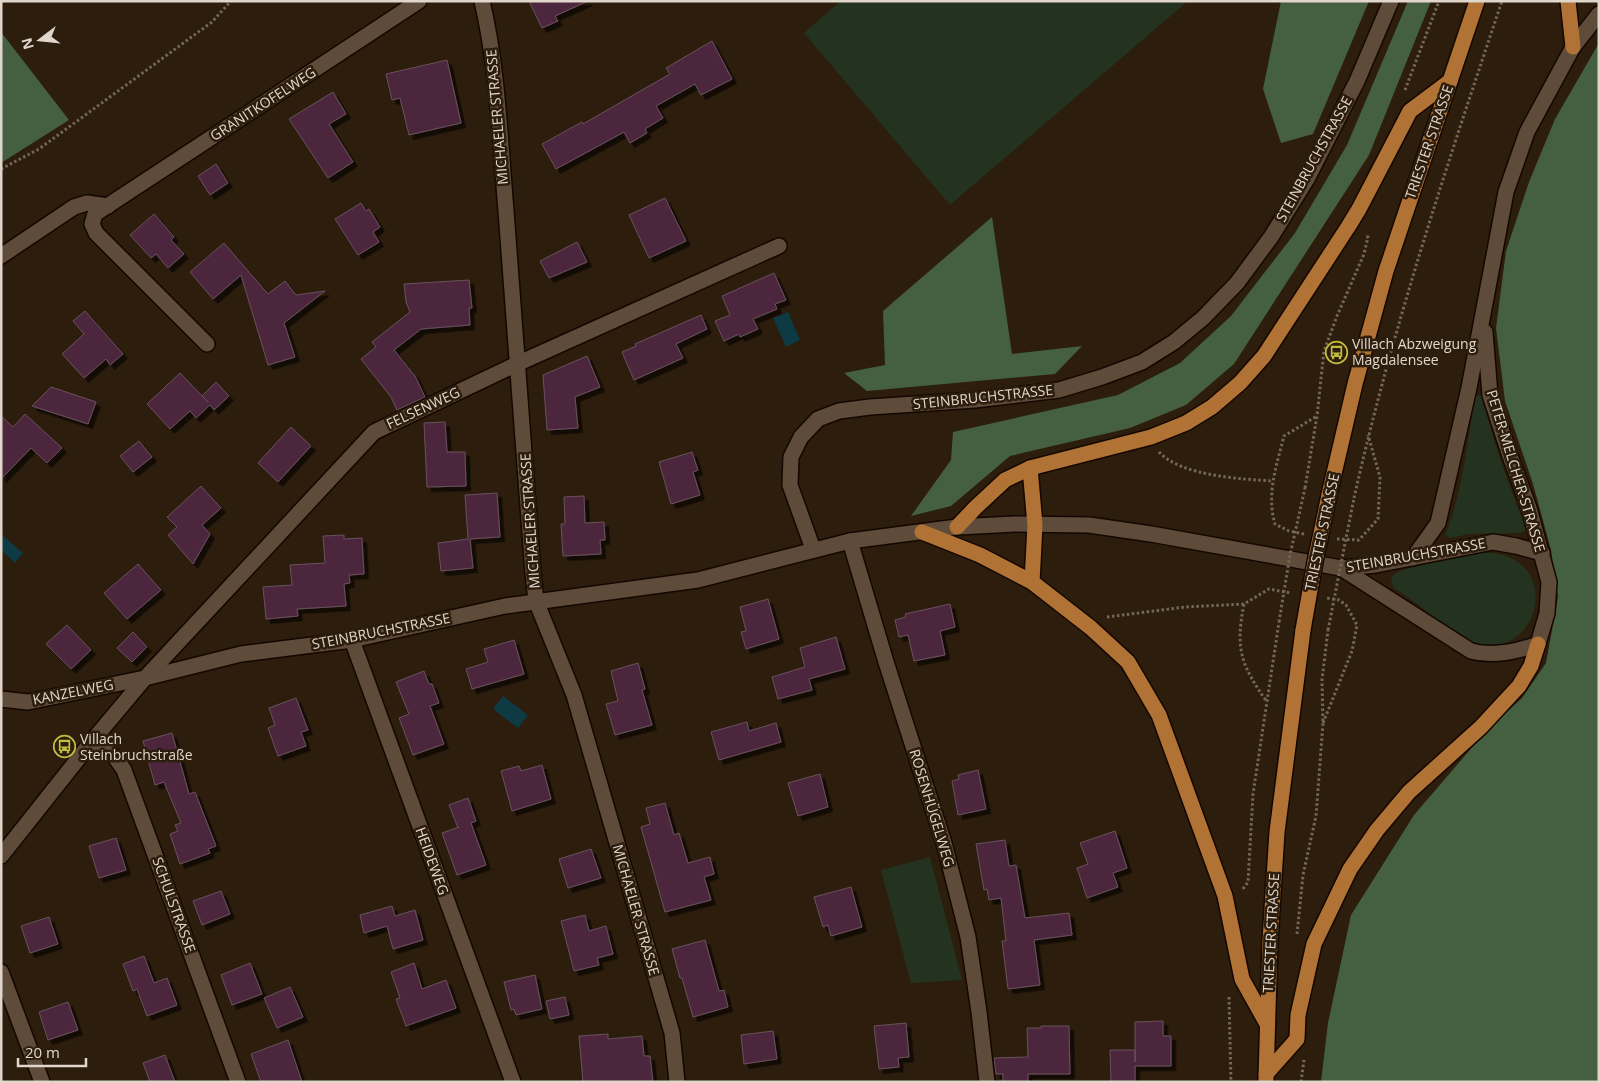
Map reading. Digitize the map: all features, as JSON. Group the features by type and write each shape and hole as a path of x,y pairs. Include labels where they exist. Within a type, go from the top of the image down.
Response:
{"main road":[{"name":"TRIESTER STRASSE","path":"1266,1078 1270,941 1277,832 1303,630 1315,562 1355,384 1386,271 1477,1"},
{"path":"1568,1 1574,47"},
{"path":"957,527 974,508 1005,480 1030,468 1151,437 1186,423 1212,407 1240,384 1264,356 1359,209 1410,111 1450,81"},
{"path":"1030,468 1035,524 1032,582"},
{"path":"922,532 980,555 1032,582 1091,628 1128,662 1159,715 1225,896 1242,979 1267,1024"},
{"path":"1266,1078 1297,1040 1298,1015 1314,944 1350,869 1377,830 1409,792 1481,728 1519,686 1531,666 1538,644"}],"street":[{"name":"GRANITKOFELWEG","path":"208,344 96,233 92,224 95,214 419,1"},
{"name":"MICHAELER STRASSE","path":"482,1 489,30 495,82 518,363 532,572 536,601 574,694 672,1033 677,1082"},
{"name":"STEINBRUCHSTRASSE","path":"813,549 790,485 791,457 801,437 818,419 839,411 870,407 974,400 1059,390 1142,362 1174,342 1203,318 1237,283 1271,237 1307,180 1357,81 1390,1"},
{"name":"PETER-MELCHER-STRASSE","path":"1413,558 1438,523 1454,459 1484,314 1494,250 1506,192 1527,132 1574,47 1599,14"},
{"path":"1,256 74,207 87,203 108,206"},
{"name":"FELSENWEG","path":"145,678 374,432 518,363 778,246"},
{"name":"PETER-MELCHER-STRASSE","path":"1484,314 1490,395 1530,508 1549,582 1548,613 1538,644"},
{"name":"STEINBRUCHSTRASSE","path":"145,678 241,654 352,640 505,606 698,580 850,541 957,527 1035,524 1089,525 1152,534 1341,568 1376,565 1493,542 1542,553"},
{"name":"ROSENHÜGELWEG","path":"850,541 886,662 944,843 966,928 979,1012 987,1082"},
{"path":"1341,568 1471,651 1494,654 1524,649 1538,644"},
{"name":"HEIDEWEG","path":"352,640 513,1082"},
{"path":"1,856 145,678"},
{"name":"KANZELWEG","path":"1,699 28,702 145,678"},
{"name":"SCHULSTRASSE","path":"93,740 114,756 124,770 238,1082"},
{"path":"1,972 42,1082"}],"path":[{"path":"1,169 39,149 212,22 231,1"},
{"path":"1297,941 1303,875 1316,816 1323,723 1322,680 1328,630 1354,498 1368,435 1397,327 1433,208 1502,1"},
{"path":"1235,892 1244,889 1248,882 1253,794 1290,555 1305,488 1317,416 1324,351 1364,254 1368,237 1361,234"},
{"path":"1154,446 1164,457 1192,470 1232,478 1272,481"},
{"path":"1100,619 1184,607 1244,604 1269,589 1295,593"},
{"path":"1322,598 1339,600 1346,605 1357,625 1352,651 1323,723"},
{"path":"1244,604 1239,627 1241,655 1249,677 1267,702"}],"green space":[{"path":"841,1 1188,1 950,205 804,33"},
{"path":"1281,1 1369,1 1313,134 1281,143 1263,89"},
{"path":"1408,1 1431,1 1369,155 1234,364 1186,405 1130,428 1010,456 951,506 911,516 951,460 953,432 1118,395 1180,363 1231,316 1295,233 1347,145"},
{"path":"1,32 69,120 1,163"},
{"path":"1599,43 1599,1082 1321,1082 1328,1023 1351,915 1414,815 1487,730 1522,698 1546,663 1558,597 1551,550 1533,484 1505,401 1496,328 1506,251 1529,182 1555,119"},
{"path":"992,217 1012,354 1082,346 1055,374 867,391 844,373 885,365 883,311"},
{"path":"1476,395 1481,396 1499,456 1526,530 1520,533 1469,534 1450,538 1446,536 1446,533 1461,483"},
{"path":"1473,552 1497,554 1511,558 1525,569 1533,583 1536,598 1533,614 1525,628 1513,639 1498,645 1472,642 1458,634 1394,588 1391,582 1393,575 1402,570"},
{"path":"930,857 962,980 911,983 881,870"}],"water":[{"path":"788,312 800,340 786,347 773,318"},
{"path":"1,534 23,553 15,563 1,550"},
{"path":"503,696 528,715 518,728 493,709"}],"building":[{"path":"529,1 588,1 555,16 558,21 542,28"},
{"path":"712,41 732,79 701,95 695,84 656,106 663,118 645,129 647,133 630,143 624,132 556,169 542,144 582,122 583,124 670,74 666,68"},
{"path":"447,60 461,123 409,135 400,98 392,100 386,74"},
{"path":"333,92 346,114 329,124 353,162 328,178 289,119"},
{"path":"216,164 228,183 210,195 198,176"},
{"path":"665,198 686,241 649,258 629,215"},
{"path":"361,203 366,211 369,209 380,227 373,232 379,242 358,255 335,219"},
{"path":"154,214 174,237 171,240 184,254 168,268 156,254 151,258 130,235"},
{"path":"577,242 587,262 549,278 540,261"},
{"path":"224,243 268,294 285,281 296,295 325,291 284,323 295,357 268,365 241,275 213,299 190,272"},
{"path":"774,273 786,300 775,304 777,309 753,319 758,329 740,337 739,334 724,341 715,321 730,315 722,296"},
{"path":"469,280 472,308 469,308 470,325 421,329 394,350 415,376 425,397 397,410 391,397 361,359 376,347 372,342 410,312 406,302 404,284"},
{"path":"85,311 123,354 110,365 106,359 84,378 62,354 84,334 73,321"},
{"path":"701,315 707,329 676,344 683,358 634,380 622,352 636,346 635,344"},
{"path":"587,356 600,387 575,397 578,428 547,430 543,375"},
{"path":"180,373 202,396 216,382 229,396 214,410 210,405 196,418 190,411 170,429 147,404"},
{"path":"51,387 96,402 88,424 32,406"},
{"path":"25,414 62,448 47,463 31,448 1,479 1,416 13,427"},
{"path":"445,422 447,452 465,452 466,486 427,487 424,423"},
{"path":"291,427 311,446 278,482 258,463"},
{"path":"139,441 152,457 133,472 120,456"},
{"path":"692,452 698,470 693,472 700,495 671,504 659,462"},
{"path":"201,486 221,508 202,525 210,534 193,564 168,535 177,527 167,517"},
{"path":"497,493 500,537 470,539 473,568 441,571 438,543 468,539 465,495"},
{"path":"584,496 585,523 604,522 605,540 600,540 601,554 563,556 561,524 565,524 564,497"},
{"path":"344,535 344,539 362,538 364,574 349,575 350,583 344,584 346,606 297,609 298,616 266,619 263,587 292,585 290,565 325,563 323,536"},
{"path":"138,564 161,590 127,619 104,593"},
{"path":"768,599 779,639 746,649 741,632 746,631 740,607"},
{"path":"950,604 955,627 940,631 945,655 914,661 908,635 899,637 895,620 906,617 905,614"},
{"path":"67,625 91,650 71,669 46,644"},
{"path":"133,632 147,647 132,662 117,648"},
{"path":"836,637 845,669 809,679 812,690 778,699 772,677 805,667 800,648"},
{"path":"514,640 524,674 472,689 466,669 488,662 484,649"},
{"path":"638,663 645,689 642,690 652,725 615,735 606,704 618,701 611,671"},
{"path":"424,671 429,684 432,684 439,703 430,706 444,744 413,755 399,718 409,714 396,682"},
{"path":"296,698 308,730 301,732 306,746 278,756 268,728 275,725 269,708"},
{"path":"747,722 749,731 776,723 781,742 719,760 711,732"},
{"path":"172,733 189,794 195,792 216,846 208,849 210,853 180,864 170,834 178,831 175,825 181,823 164,782 155,785 143,741"},
{"path":"542,765 551,799 512,811 501,771 519,766 521,771"},
{"path":"978,770 986,809 958,815 952,781 959,779 958,775"},
{"path":"820,774 828,807 798,816 788,783"},
{"path":"468,798 476,821 471,823 486,865 457,875 442,833 458,827 449,805"},
{"path":"665,803 674,835 679,833 688,863 710,857 714,874 704,877 711,900 665,912 641,827 650,824 646,808"},
{"path":"1115,831 1127,868 1113,873 1118,887 1087,898 1077,868 1088,864 1080,843"},
{"path":"116,838 126,870 99,878 89,846"},
{"path":"1005,840 1009,866 1016,865 1025,918 1069,913 1072,935 1034,940 1040,985 1008,989 1002,941 1006,941 1001,898 989,900 987,889 984,890 976,844"},
{"path":"591,849 601,878 568,888 559,859"},
{"path":"851,887 862,927 831,936 828,925 823,927 814,897"},
{"path":"221,891 230,914 202,925 193,901"},
{"path":"392,906 395,916 415,910 423,940 393,949 387,926 364,933 360,915"},
{"path":"585,915 589,931 606,926 613,954 597,958 599,965 574,971 561,921"},
{"path":"49,917 58,944 30,953 21,926"},
{"path":"705,940 719,991 724,990 728,1007 693,1017 672,949"},
{"path":"144,956 154,983 167,978 177,1005 147,1016 137,989 133,991 123,964"},
{"path":"250,963 262,994 232,1005 221,975"},
{"path":"414,963 422,989 446,980 456,1008 406,1026 396,999 400,998 391,972"},
{"path":"535,975 542,1009 516,1015 514,1009 511,1010 504,982"},
{"path":"290,987 303,1017 277,1028 264,998"},
{"path":"565,997 569,1015 550,1019 546,1001"},
{"path":"68,1002 78,1030 48,1040 39,1012"},
{"path":"1163,1021 1163,1036 1171,1036 1171,1066 1135,1066 1135,1082 1111,1082 1110,1050 1135,1050 1135,1022"},
{"path":"906,1023 909,1057 898,1058 899,1067 879,1069 874,1026"},
{"path":"1041,1026 1069,1026 1070,1074 1028,1074 1028,1082 1003,1082 1003,1074 996,1074 994,1058 1028,1057 1027,1028 1041,1028"},
{"path":"773,1031 777,1059 744,1064 741,1035"},
{"path":"608,1034 608,1039 642,1036 644,1056 650,1056 653,1082 583,1082 579,1036"},
{"path":"288,1040 302,1082 261,1082 251,1054"},
{"path":"165,1055 175,1082 150,1082 143,1063"}],"place":[{"name":"Villach Abzweigung Magdalensee","path":"1336,352"},
{"name":"Villach Steinbruchstraße","path":"64,747"}]}
